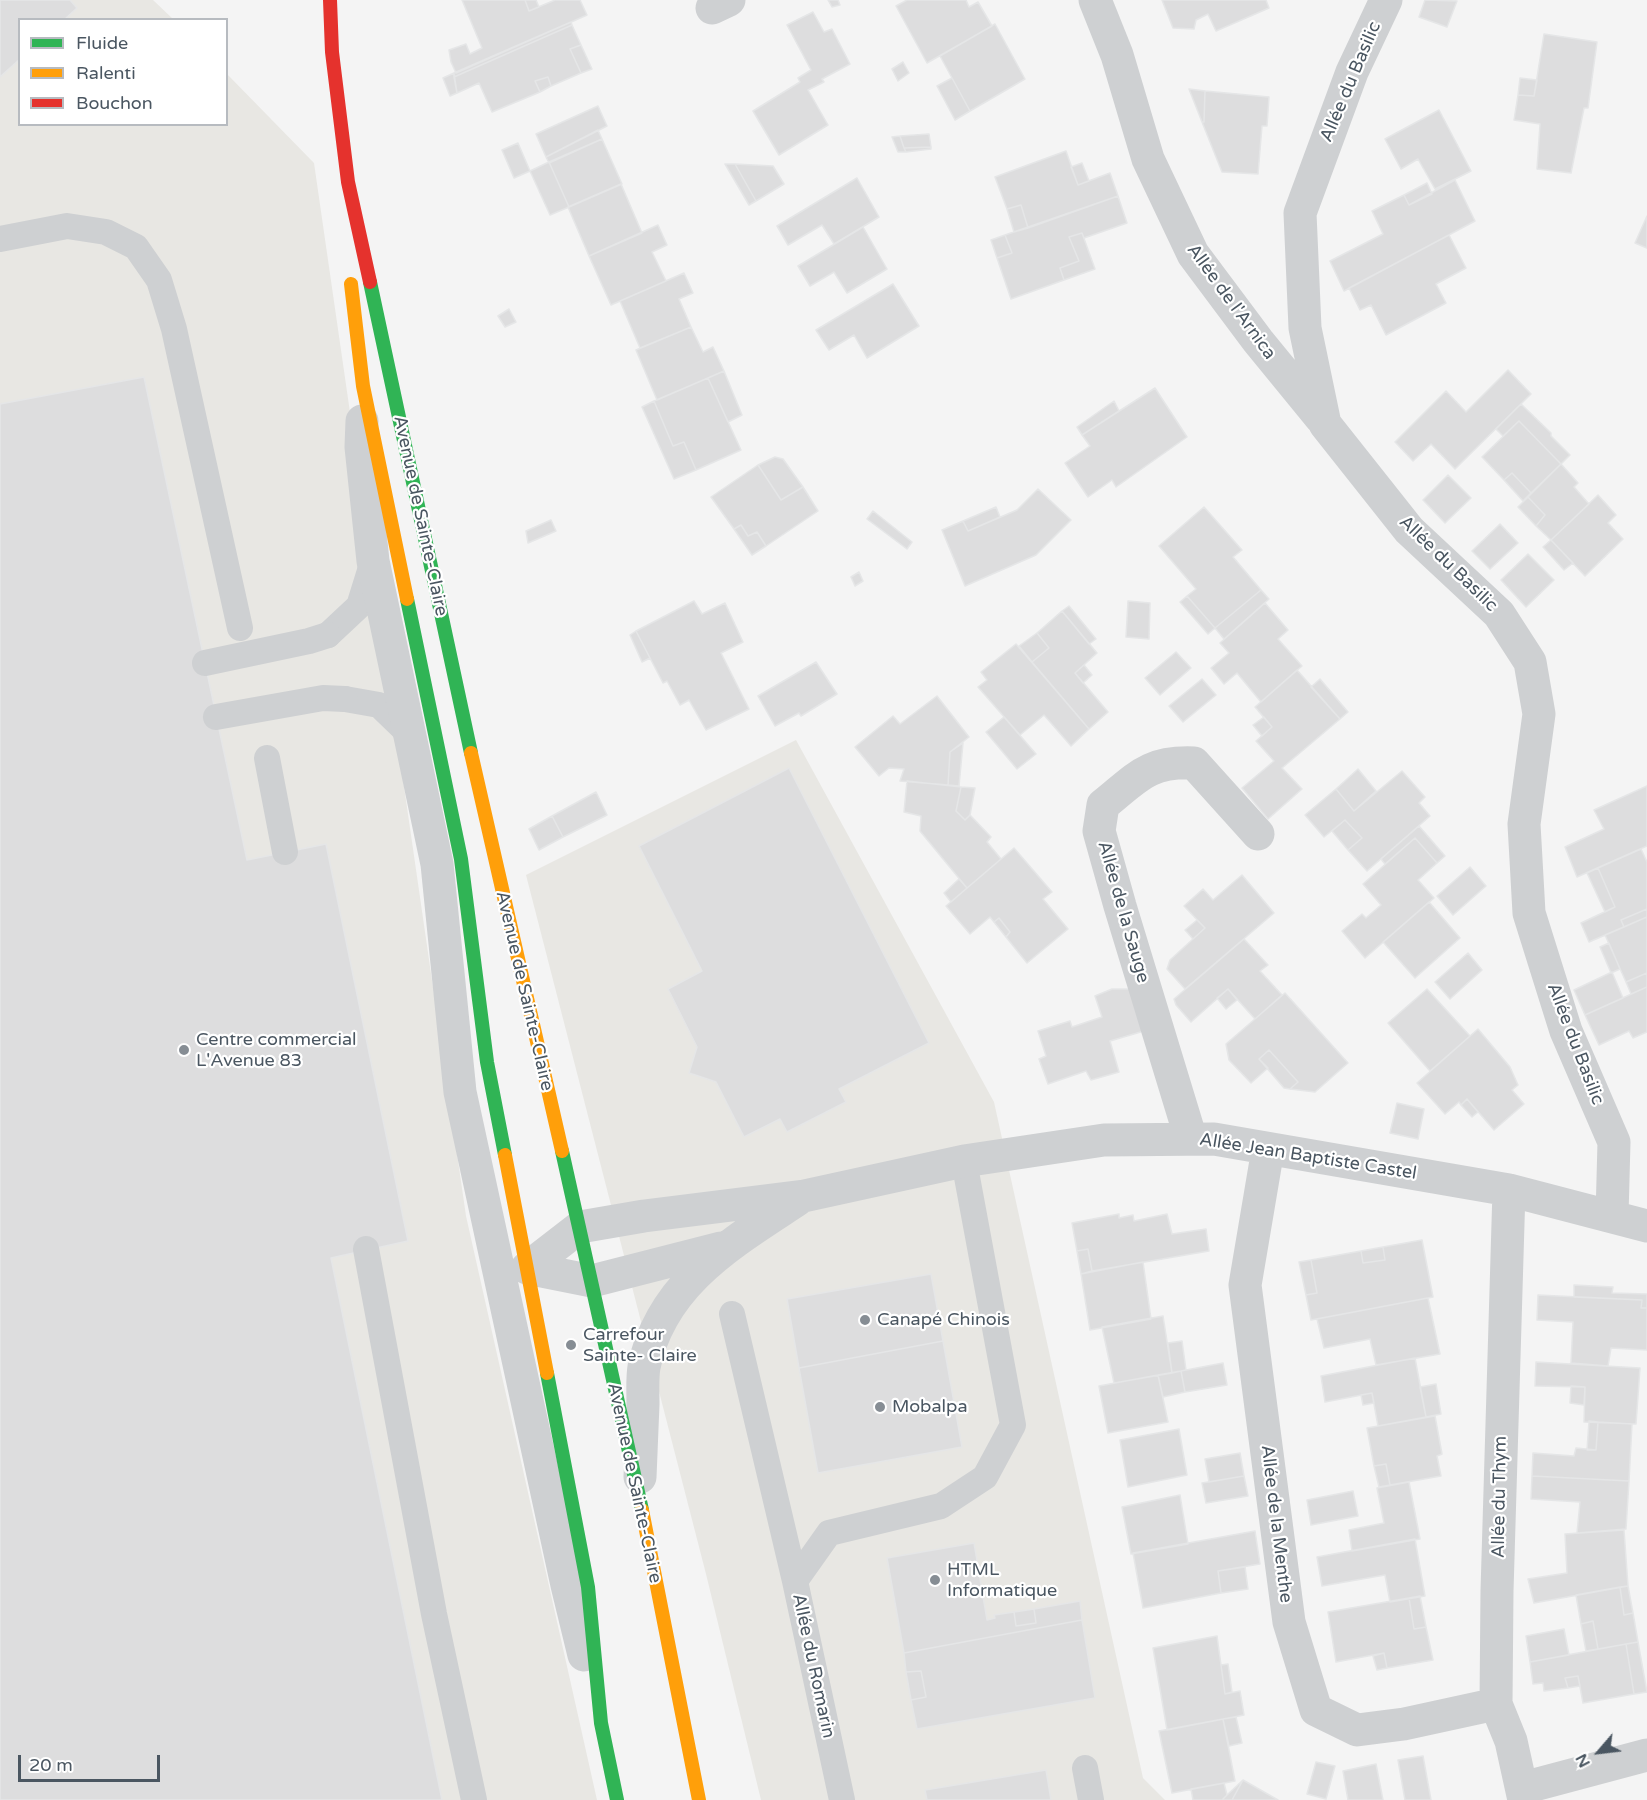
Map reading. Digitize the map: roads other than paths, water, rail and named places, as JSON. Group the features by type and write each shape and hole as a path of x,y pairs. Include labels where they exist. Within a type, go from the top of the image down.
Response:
{"main road":[{"name":"Avenue de Sainte-Claire","path":"330,0 332,52 348,182 492,852 580,1227 639,1497 699,1800"},
{"name":"Avenue de Sainte-Claire","path":"347,238 348,182"},
{"name":"Avenue de Sainte-Claire","path":"349,272 363,386 461,859 487,1062 588,1587 601,1723 617,1800"}],"street":[{"name":"Allée de l'Arnica","path":"1095,0 1117,55 1148,159 1193,254 1258,341 1325,424"},
{"name":"Allée du Basilic","path":"1386,0 1352,72 1300,213 1305,328 1325,424 1409,530 1499,614 1530,662 1539,714 1524,824 1529,913 1566,1031 1614,1142 1612,1216"},
{"name":"Avenue de Sainte-Claire","path":"363,386 361,447 373,561 437,864 460,1092 562,1562 601,1723"},
{"name":"Allée de la Sauge","path":"1191,1139 1102,842 1100,831 1103,805 1147,770 1166,764 1194,763 1258,834"},
{"name":"Allée Jean Baptiste Castel","path":"580,1227 644,1216 804,1196 964,1161 1104,1140 1191,1139 1214,1139 1509,1191 1647,1226"},
{"name":"Allée de la Menthe","path":"1269,1149 1245,1285 1289,1622 1316,1710 1357,1730 1404,1724 1496,1704"},
{"name":"Allée du Thym","path":"1509,1191 1497,1591 1496,1704 1511,1741 1524,1794"},
{"path":"639,1497 644,1368 656,1331 675,1297 688,1281 727,1246 804,1196"},
{"path":"527,1268 580,1227"},
{"path":"527,1268 592,1281 727,1246"},
{"path":"1524,1794 1647,1755"}],"lane":[{"path":"0,239 67,225 106,232 136,247 159,280 174,329 240,628"},
{"path":"205,663 328,635 359,606 373,561"},
{"path":"216,717 323,698 345,699 379,705 408,733"},
{"path":"267,758 285,852"},
{"name":"Allée du Romarin","path":"842,1800 795,1581 829,1533 941,1506 985,1477 1013,1425 964,1161"},
{"path":"366,1249 434,1614 474,1800"},
{"path":"732,1314 795,1581"},
{"path":"1086,1768 1091,1800"}],"place":[{"name":"Centre commercial L'Avenue 83","path":"184,1050"},
{"name":"Canapé Chinois","path":"865,1320"},
{"name":"Carrefour Sainte- Claire","path":"571,1345"},
{"name":"Mobalpa","path":"880,1407"},
{"name":"HTML Informatique","path":"935,1580"}]}
